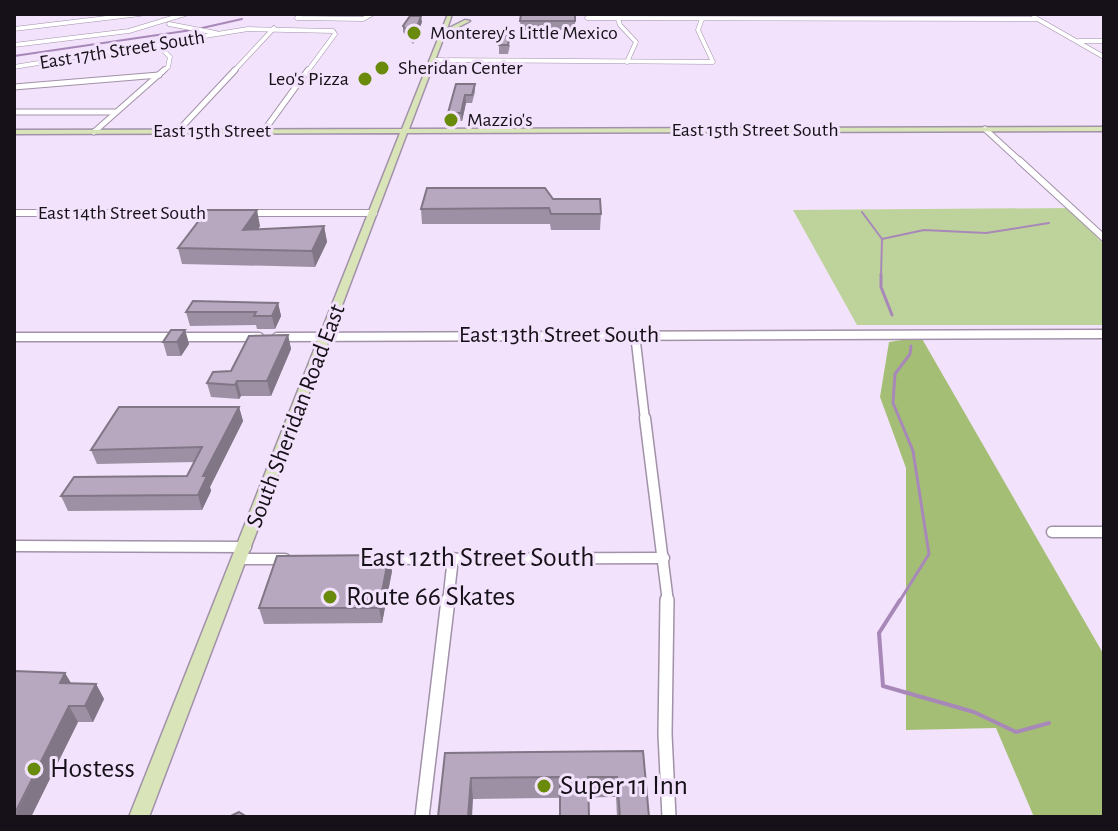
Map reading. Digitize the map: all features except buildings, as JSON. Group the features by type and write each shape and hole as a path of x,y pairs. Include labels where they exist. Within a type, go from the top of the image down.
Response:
{"main road":[{"name":"South Sheridan Road East","path":"139,817 450,14"},
{"path":"443,33 467,21"},
{"name":"East 15th Street South","path":"405,131 1104,129"},
{"name":"East 15th Street","path":"15,133 405,131"}],"street":[{"path":"14,29 140,14"},
{"path":"169,24 185,14"},
{"path":"301,14 297,18 363,19 372,14"},
{"path":"432,60 713,62 698,30 700,20 709,14"},
{"path":"844,14 849,19"},
{"path":"903,14 909,19"},
{"path":"964,14 971,19"},
{"path":"1029,14 1104,57"},
{"path":"617,16 636,42 627,62"},
{"path":"587,18 617,16 700,20 786,16 1037,19"},
{"path":"14,45 169,24 219,34"},
{"path":"178,131 274,28"},
{"name":"East 17th Street South","path":"14,67 274,28 326,29 335,34 263,132"},
{"path":"1077,41 1104,41"},
{"path":"94,132 159,75 170,60 159,46"},
{"path":"14,87 159,75"},
{"path":"14,112 116,112"},
{"path":"985,129 1104,238"},
{"name":"East 14th Street South","path":"14,213 226,213"},
{"path":"242,213 374,213"},
{"path":"635,334 668,605 665,748 669,817"},
{"name":"East 13th Street South","path":"14,337 1104,334"},
{"path":"1052,532 1104,532"},
{"path":"14,546 243,553 306,559"},
{"path":"422,817 453,558"},
{"name":"East 12th Street South","path":"367,559 664,558"}],"green space":[{"path":"1068,208 1104,244 1104,325 857,325 793,210"},
{"path":"921,337 1104,655 1104,817 1034,817 996,728 906,730 906,468 880,397 889,342"}],"waterway":[{"path":"202,28 242,19"},
{"path":"14,56 192,30"},
{"path":"862,212 882,239"},
{"path":"882,239 924,230 986,233 1049,223"},
{"path":"881,276 882,239"},
{"path":"881,276 881,287 892,315"},
{"path":"899,602 929,554 913,451 893,403 895,374 910,354 911,346"},
{"path":"900,600 879,633 883,686 974,712 1016,732 1049,723"}],"place":[{"name":"Monterey's Little Mexico","path":"414,33"},
{"name":"Sheridan Center","path":"382,68"},
{"name":"Leo's Pizza","path":"365,79"},
{"name":"Mazzio's","path":"451,120"},
{"name":"Route 66 Skates","path":"330,597"},
{"name":"Hostess","path":"34,769"},
{"name":"Super 11 Inn","path":"544,786"}]}
